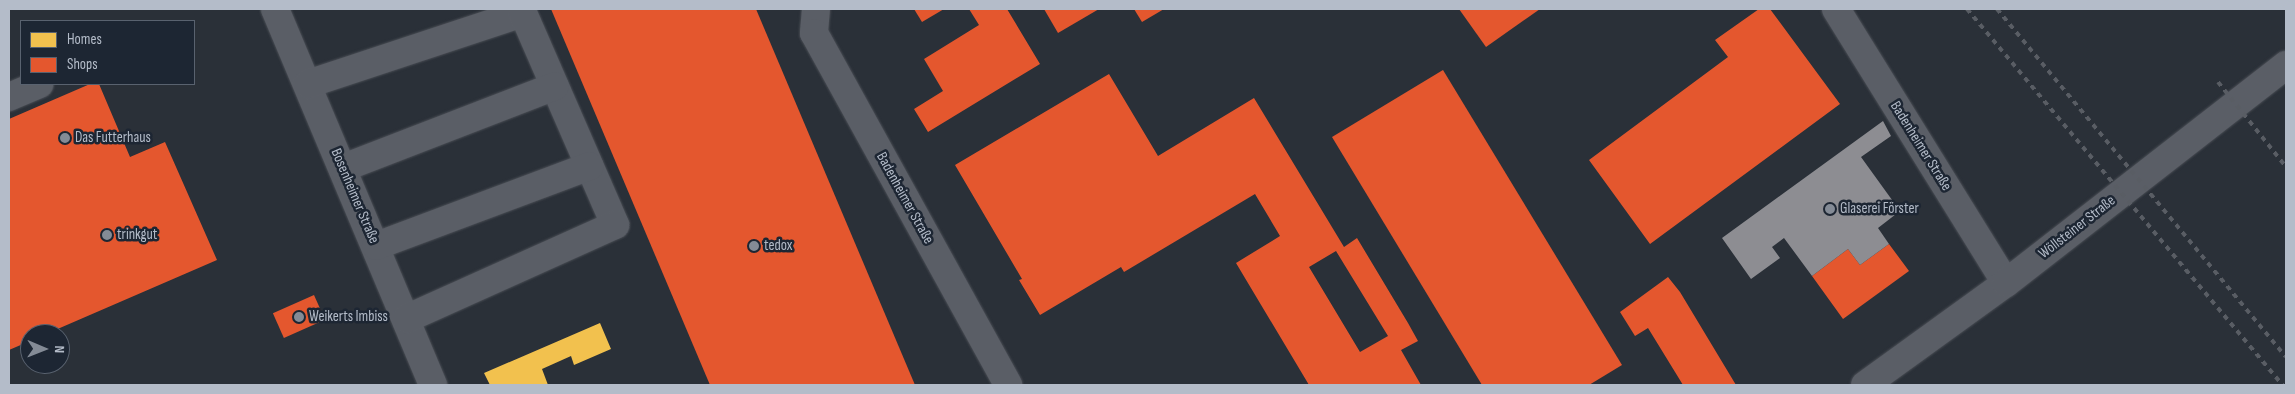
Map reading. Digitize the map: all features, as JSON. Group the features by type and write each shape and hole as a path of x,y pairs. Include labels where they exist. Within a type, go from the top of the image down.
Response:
{"street":[{"name":"Bosenheimer Straße","path":"275,9 433,385"},
{"name":"Badenheimer Straße","path":"816,9 814,33 1008,385"},
{"name":"Badenheimer Straße","path":"1836,9 2006,283"},
{"path":"308,84 523,13 615,225 406,319"},
{"name":"Wöllsteiner Straße","path":"1865,385 2006,283 2286,65"},
{"path":"9,97 38,85"},
{"path":"343,168 555,86"},
{"path":"376,246 590,166"}],"building: Homes":[{"path":"600,323 611,349 574,365 571,356 542,369 548,385 490,385 484,373"}],"building: Shops":[{"name":"tedox","path":"551,9 756,9 915,385 710,385"},
{"path":"914,9 944,9 922,22"},
{"path":"969,9 1007,9 1040,64 928,132 914,109 943,91 924,59 979,25"},
{"path":"1044,9 1099,9 1058,33"},
{"path":"1134,9 1164,9 1142,22"},
{"path":"1459,9 1540,9 1486,47"},
{"path":"1759,9 1770,9 1840,104 1650,244 1589,160 1728,57 1715,40"},
{"path":"1443,70 1622,365 1589,385 1482,385 1332,137"},
{"path":"1109,74 1158,156 1254,98 1344,247 1357,238 1408,323 1418,341 1401,350 1421,385 1309,385 1236,263 1280,236 1255,194 1124,272 1121,267 1040,315 1019,280 1022,279 955,165","holes":["1336,251 1388,336 1360,352 1309,267"]},
{"name":"trinkgut","path":"88,85 99,85 130,157 165,142 217,260 69,324 20,324 20,345 9,350 9,119"},
{"path":"1889,244 1909,271 1843,319 1812,276 1848,249 1860,265"},
{"path":"1668,277 1680,292 1736,385 1683,385 1648,328 1635,336 1620,312"},
{"name":"Weikerts Imbiss","path":"314,295 325,320 284,338 273,313"}],"building: Industry":[{"name":"Glaserei Förster","path":"1883,121 1891,136 1861,157 1900,211 1878,228 1889,244 1860,265 1848,249 1812,276 1784,238 1772,247 1780,258 1751,279 1722,238"}],"railway":[{"path":"1967,9 2283,385"},
{"path":"1997,9 2286,357"},
{"path":"2218,82 2286,167"}],"place":[{"name":"Das Futterhaus","path":"65,138"},
{"name":"Glaserei Förster","path":"1830,209"},
{"name":"trinkgut","path":"107,235"},
{"name":"tedox","path":"754,246"},
{"name":"Weikerts Imbiss","path":"299,317"}]}
